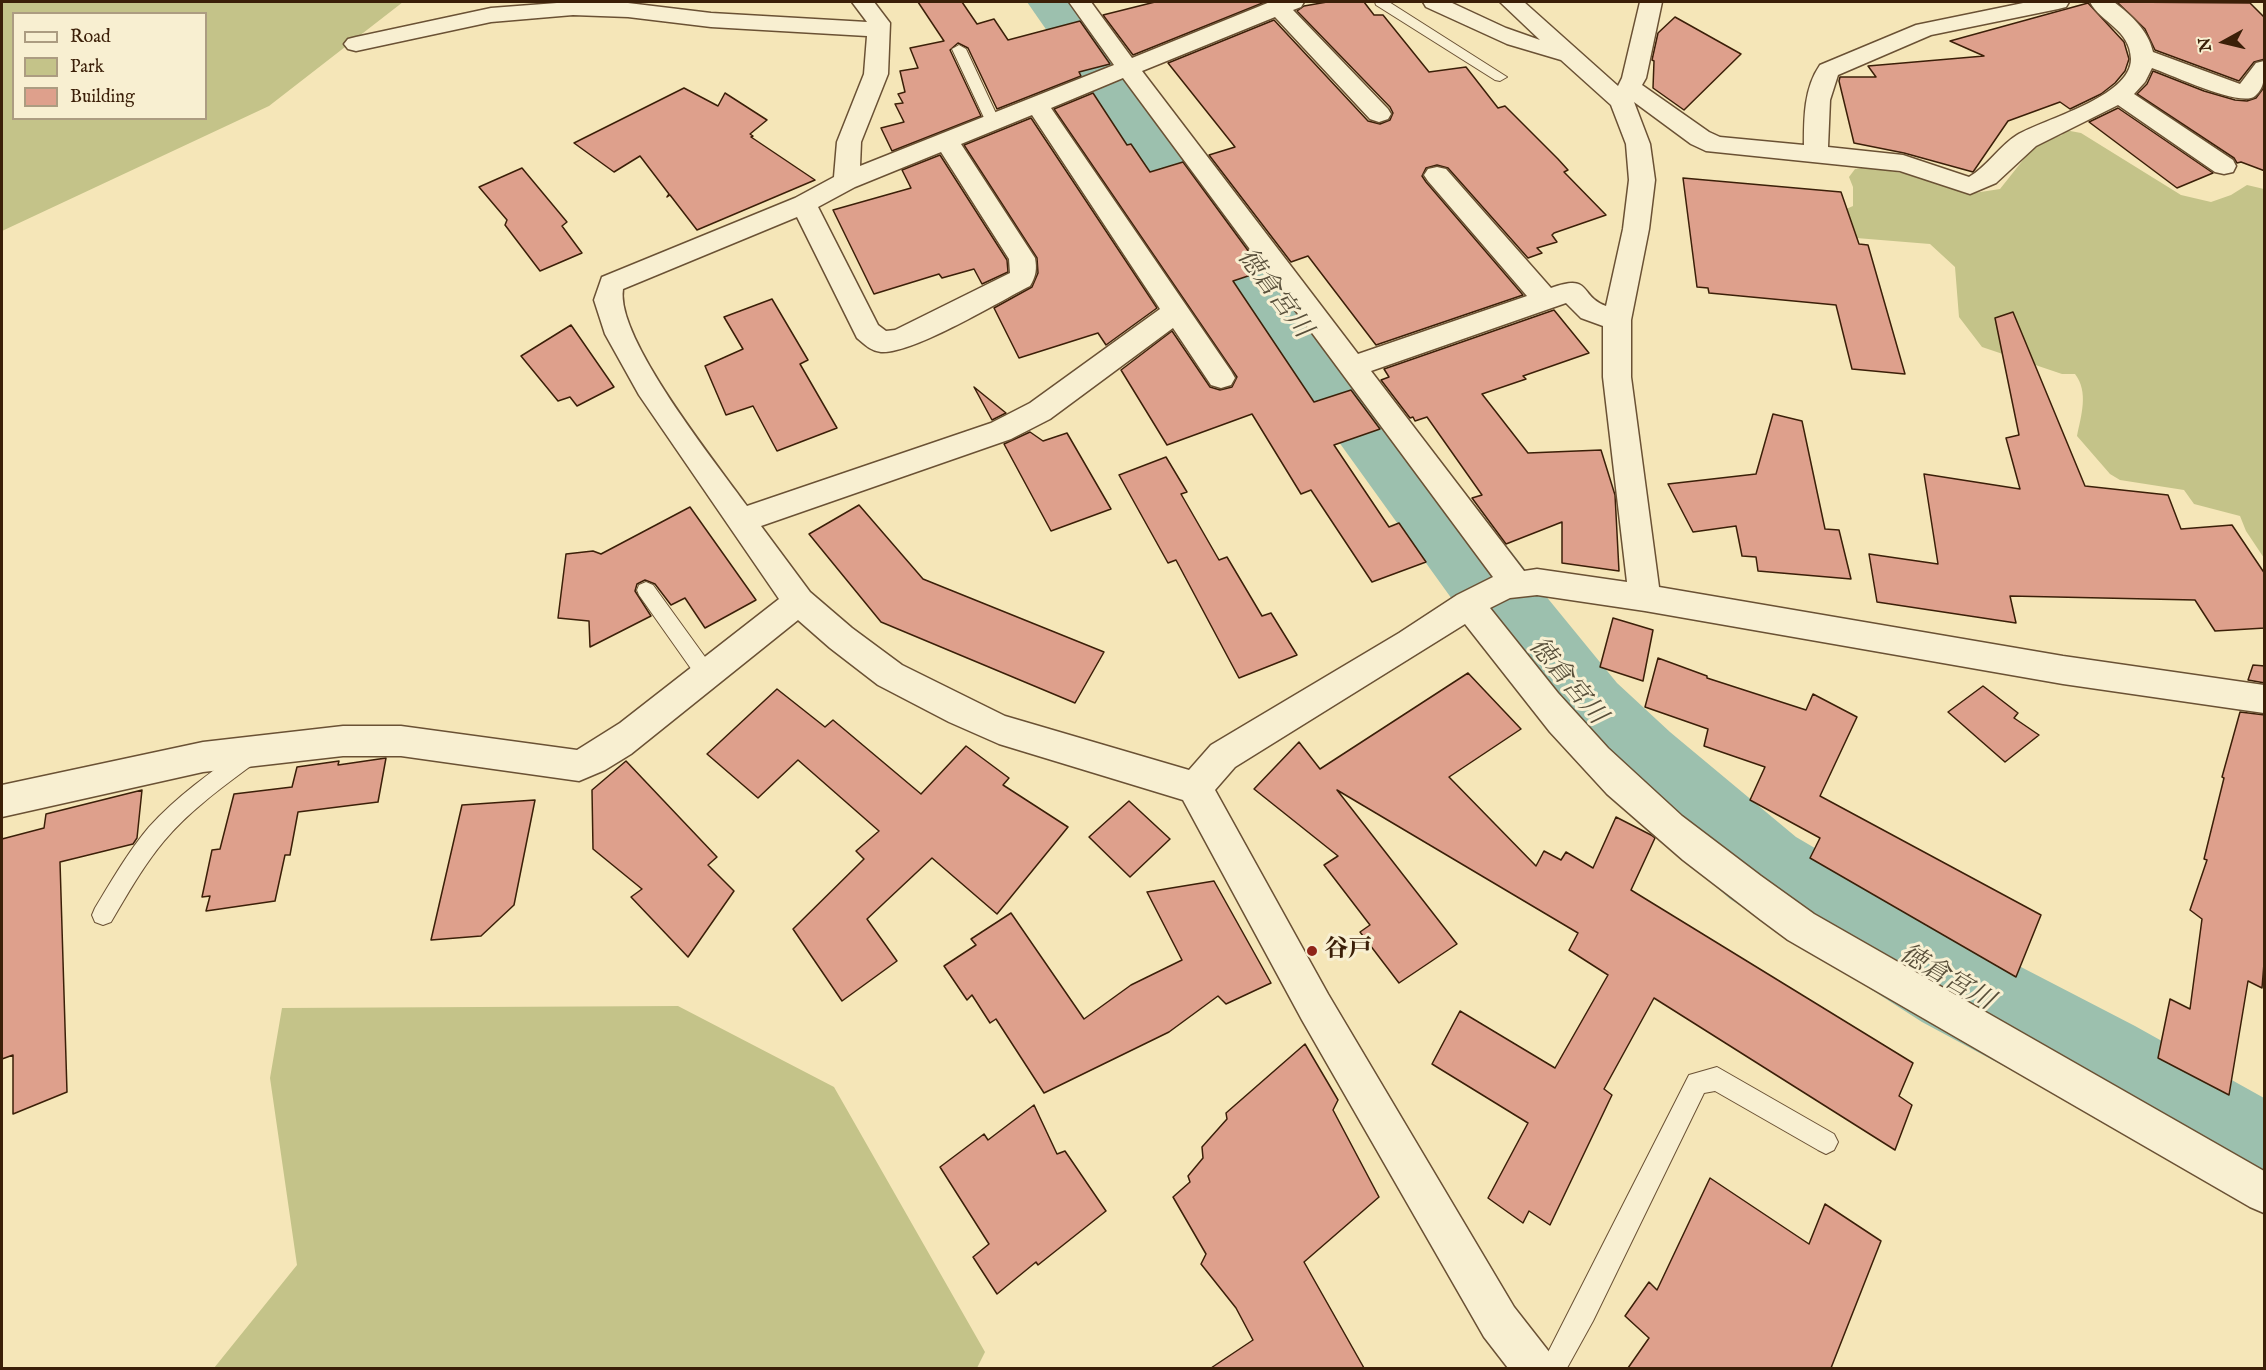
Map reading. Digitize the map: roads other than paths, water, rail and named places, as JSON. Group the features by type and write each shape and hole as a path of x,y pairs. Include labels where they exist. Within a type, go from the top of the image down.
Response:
{"street":[{"path":"846,181 849,142 876,74 879,23 863,2"},
{"path":"1080,2 1512,585"},
{"path":"1434,2 1502,36 1541,50 1569,54"},
{"path":"1511,2 1569,54 1626,95 1715,145 1904,163 1970,186 1980,183 1995,172 2024,142 2104,104 2133,85 2141,73 2145,57 2139,40 2102,2"},
{"path":"1645,598 1617,377 1617,320 1636,229 1642,180 1638,144 1626,95 1651,2"},
{"path":"1816,154 1816,126 1823,80 1828,70 1924,30 2058,2"},
{"path":"1379,114 1285,4 846,181 804,204 611,284 608,300 619,334 653,395 740,521 800,601 841,638 890,675 999,729 1195,788 1315,1007 1499,1322 1535,1368"},
{"path":"356,44 475,18 573,8 628,10 711,20 879,30"},
{"path":"2145,57 2239,92 2246,92 2265,68"},
{"path":"2118,94 2224,166"},
{"path":"1037,105 1221,378"},
{"path":"804,204 867,331 879,342 900,340 1021,279 1024,270 1022,258 946,141"},
{"path":"1437,175 1545,299"},
{"path":"1352,367 1570,291 1591,311 1617,320"},
{"path":"740,521 1001,431 1040,411 1176,311"},
{"path":"1195,788 1223,756 1410,643 1470,603 1512,585 1537,582 1645,598 2062,670 2265,699"},
{"path":"2,801 203,757 343,741 400,741 579,766 598,758 623,740 800,601"},
{"path":"1470,603 1537,693 1597,760 1677,835 1736,880 1801,927 2265,1193"}],"lane":[{"path":"1381,2 1500,77"},
{"path":"959,49 993,122"},
{"path":"646,591 706,674"},
{"path":"104,915 155,836 178,812 257,750"},
{"path":"1552,1368 1584,1312 1697,1083 1717,1079 1826,1142"}],"waterway":[{"name":"徳倉宮川","path":"1056,2 1188,183 1515,620 1586,710 1638,761 1763,868 1957,987 2099,1062 2264,1156"}],"place":[{"name":"谷戸","path":"1312,951"}]}
